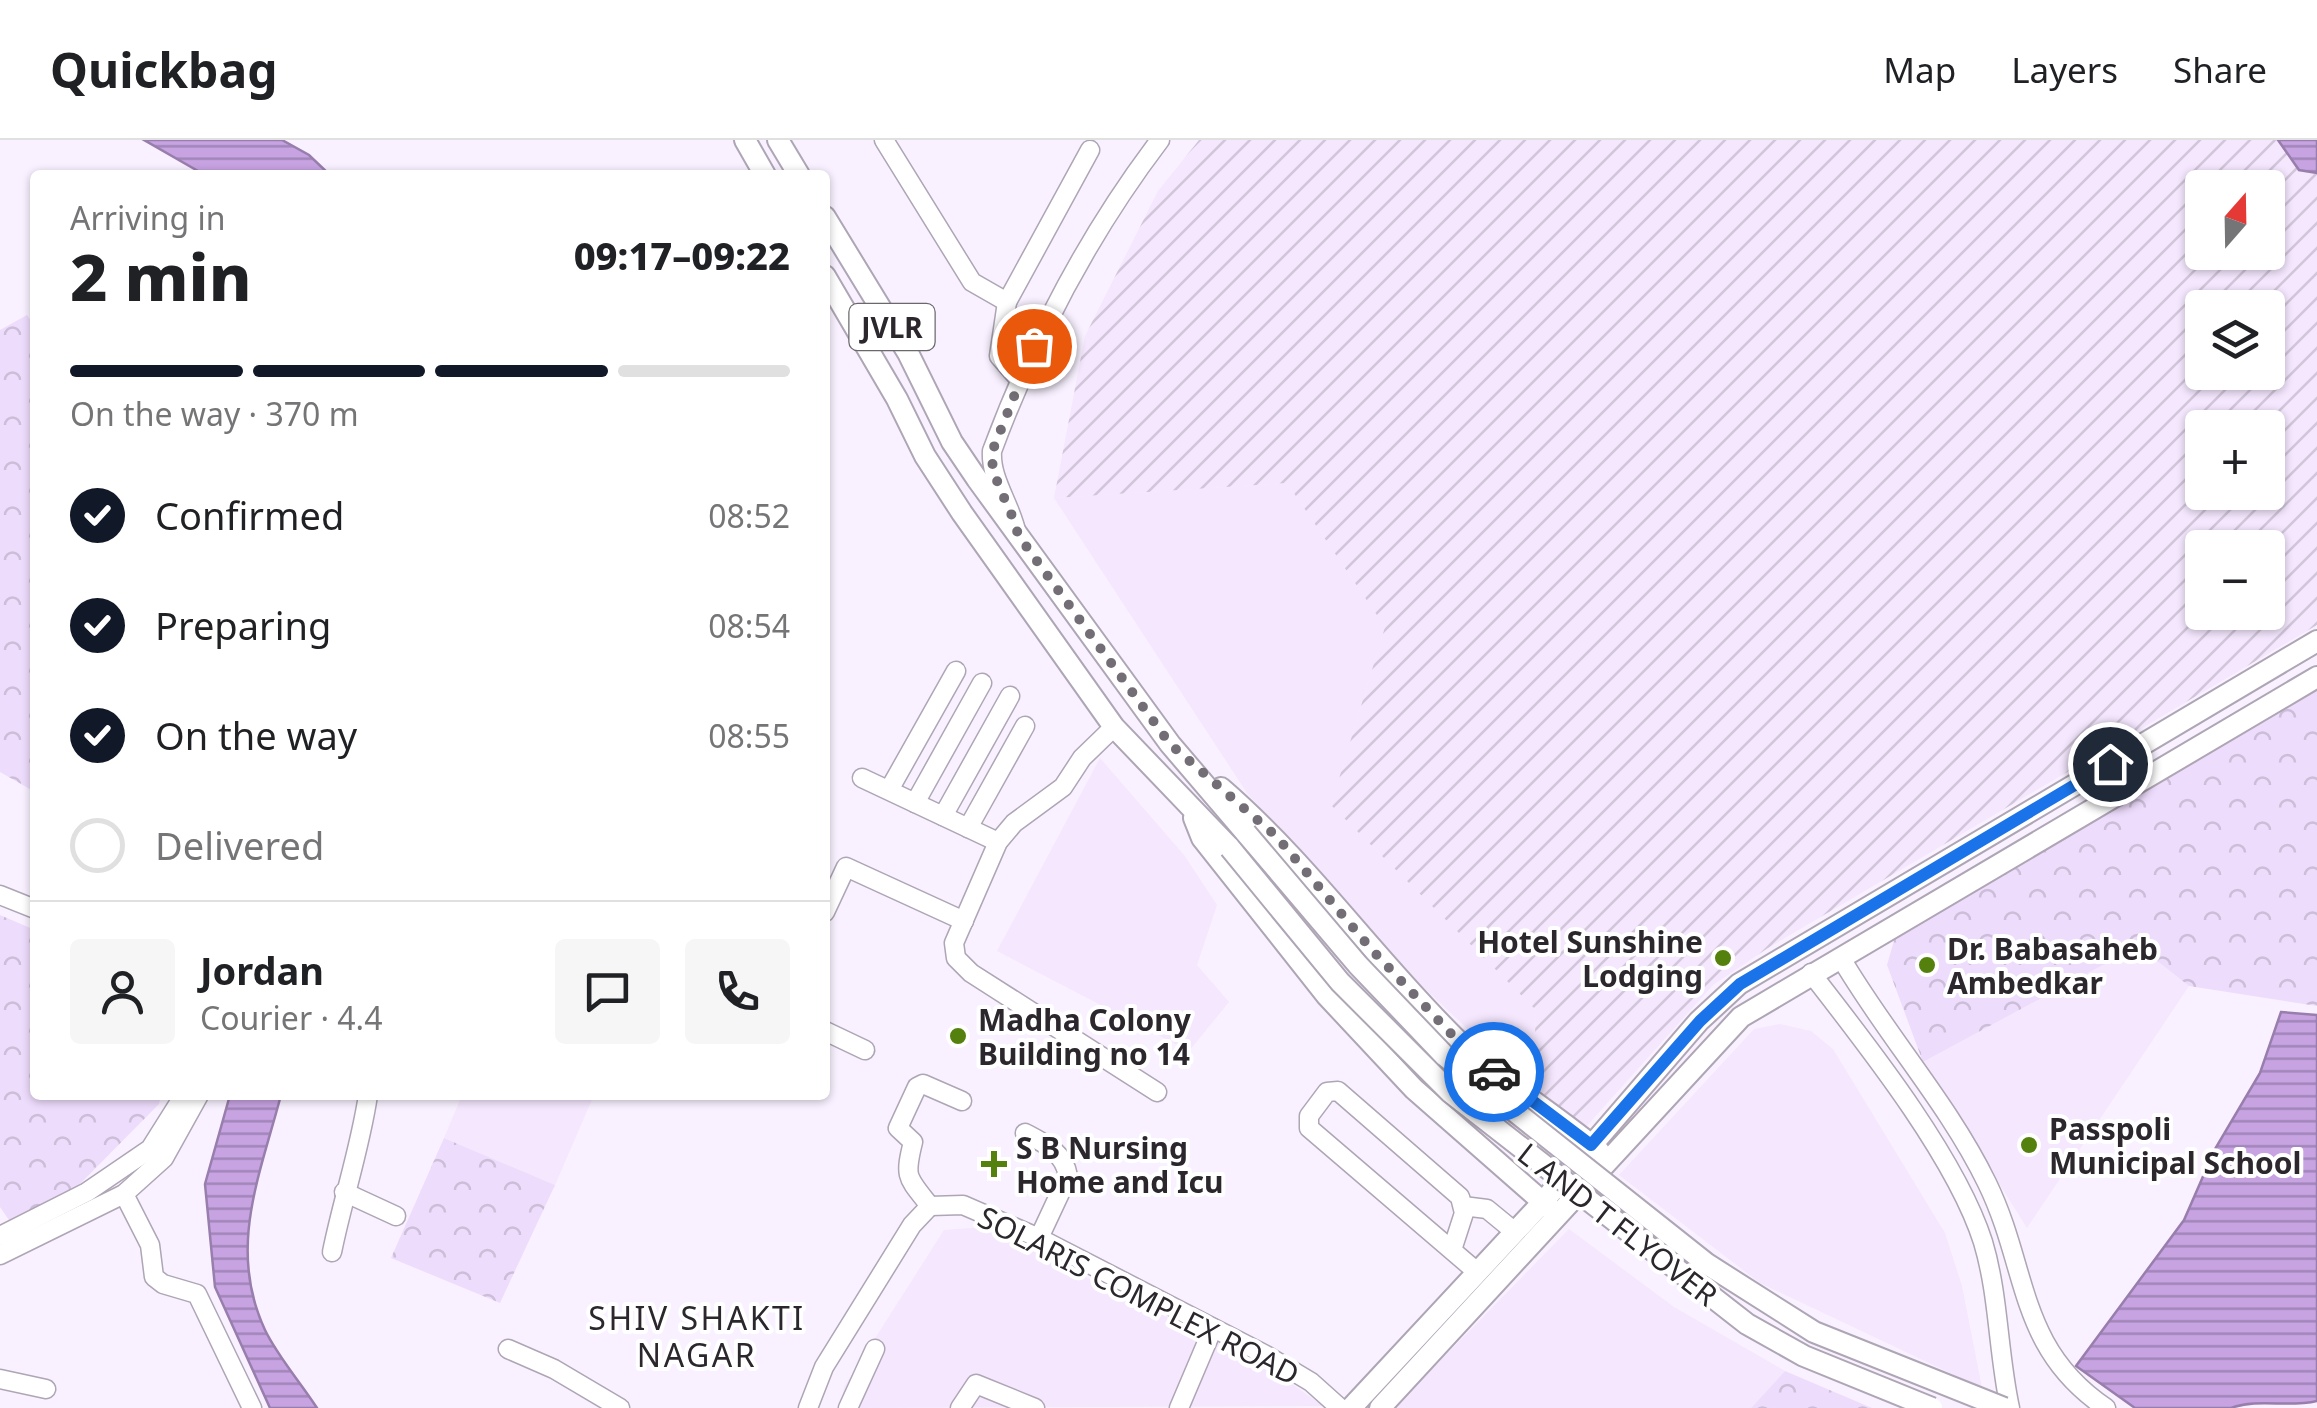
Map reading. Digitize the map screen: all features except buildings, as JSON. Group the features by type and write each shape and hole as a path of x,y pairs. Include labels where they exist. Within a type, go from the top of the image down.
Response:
{"main road":[{"path":"744,140 762,170"},
{"path":"778,140 796,170"},
{"name":"JVLR","path":"830,225 908,353 952,442 976,479 1170,744"},
{"name":"JVLR","path":"830,284 898,398 925,456 962,513 1114,728 1187,802"},
{"path":"1380,1408 1550,1209 1591,1145 1700,1021 1740,984 2317,641"},
{"path":"1352,1408 1476,1271 1515,1232 1550,1209 1609,1159 1741,1017 2317,677"},
{"path":"1170,744 1276,836 1372,950 1487,1066 1609,1159"},
{"name":"L AND T FLYOVER","path":"1170,744 1340,982 1450,1092 1747,1324 1804,1356 1932,1408"},
{"path":"1187,802 1202,838 1326,996 1444,1115 1550,1209"},
{"name":"L AND T FLYOVER","path":"1187,802 1238,840 1446,1056 1707,1264 1814,1332 2007,1408"},
{"path":"1964,848 1980,876"},
{"path":"1822,932 1841,958"},
{"path":"1794,950 1810,973"},
{"path":"1444,1115 1487,1066"}],"street":[{"path":"884,140 972,282 1007,302"},
{"path":"1018,535 1012,508 991,469 992,452 1019,379 1050,313 1112,204 1160,140"},
{"path":"1019,379 999,356 1007,302 1090,150"},
{"path":"889,790 956,671"},
{"path":"915,803 982,683"},
{"path":"943,816 1010,696"},
{"path":"968,828 1025,726"},
{"path":"1114,728 1082,758 1064,788 1014,823 998,842 954,943 956,958 972,974 1157,1092"},
{"path":"862,778 998,842"},
{"path":"830,902 846,868 964,921"},
{"path":"0,894 30,906"},
{"path":"1841,958 1988,1185 2023,1297 2057,1366 2106,1408"},
{"path":"1810,973 1864,1044 1968,1203 1992,1283 2007,1408"},
{"path":"830,1033 864,1050"},
{"path":"808,1408 824,1368 912,1225 930,1206 906,1175 904,1164 912,1142 898,1128 898,1120 917,1087 923,1084 962,1100"},
{"path":"1452,1250 1462,1226 1463,1206 1454,1191 1338,1091 1327,1092 1309,1116 1309,1128 1476,1271"},
{"path":"0,1236 87,1192 150,1149 181,1100"},
{"path":"0,1256 124,1194 164,1158 197,1100"},
{"path":"332,1252 344,1192 358,1158 367,1100"},
{"path":"1024,1133 1052,1148 1068,1168 1038,1238"},
{"path":"344,1192 396,1216"},
{"path":"124,1194 150,1245 154,1277 163,1284 198,1294 252,1408"},
{"name":"SOLARIS COMPLEX ROAD","path":"930,1206 963,1205 1038,1238 1311,1382 1340,1408"},
{"path":"1463,1206 1487,1208 1515,1232"},
{"path":"1179,1408 1213,1328"},
{"path":"848,1408 875,1349"},
{"path":"508,1350 554,1370 620,1408"},
{"path":"0,1379 46,1389"},
{"path":"960,1408 976,1384 1035,1408"}],"shaded area":[{"path":"144,140 282,140 309,155 325,170 196,170"},
{"path":"1199,140 2278,140 2299,170 2317,174 2317,625 1768,948 1713,985 1584,1129 1507,1066 1535,1034 1536,1010 1331,805 1385,627 1287,483 1054,498 1085,336 1158,191"},
{"path":"2278,140 2317,140 2317,173 2299,170"},
{"path":"1287,483 1385,627 1331,805 1536,1010 1535,1034 1507,1066 1422,986 1247,793 1054,498"},
{"path":"1100,758 1184,855 1217,905 1197,965 1229,1002 1189,1051 997,951"},
{"name":"Passpoli Municipal School","path":"2138,946 2189,986 2027,1228 1923,1062"},
{"path":"2281,1012 2317,1015 2317,1401 2231,1408 2135,1408 2076,1366 2184,1220 2215,1149 2260,1073"},
{"path":"1780,1024 1811,1031 1833,1049 1945,1233 1962,1286 1982,1388 1760,1283 1619,1175 1754,1029"},
{"path":"229,1100 280,1100 251,1212 249,1270 265,1330 317,1408 270,1408 215,1287 205,1184"},
{"path":"460,1100 592,1100 555,1185 444,1138"},
{"path":"985,1227 1271,1369 1323,1406 840,1408 844,1387 944,1230"},
{"path":"1569,1229 1674,1307 1785,1371 1751,1408 1394,1408"}],"green space":[{"path":"27,315 30,320 30,789 0,772 0,330"},
{"path":"2317,690 2317,1006 2189,986 2138,946 1923,1062 1887,965 1901,916 1946,886"},
{"path":"0,915 30,928 30,1100 160,1100 76,1188 13,1226 0,1207"},
{"path":"444,1138 555,1185 500,1303 391,1258"},
{"path":"1785,1371 1872,1408 1751,1408"}],"way so far":[{"path":"1034,346 992,452 991,469 1012,508 1018,535 1170,744 1276,836 1372,950 1457,1040 1494,1072"}],"place":[{"name":"Hotel Sunshine Lodging","path":"1723,958"},
{"name":"Dr. Babasaheb Ambedkar","path":"1927,965"},
{"name":"Madha Colony Building no 14","path":"958,1036"},
{"name":"Passpoli Municipal School","path":"2029,1145"},
{"name":"S B Nursing Home and Icu","path":"994,1164"}],"district":[{"name":"SHIV SHAKTI NAGAR","path":"697,1336"}],"route":[{"path":"1494,1072 1591,1145 1700,1021 1740,984 2110,764"}]}
